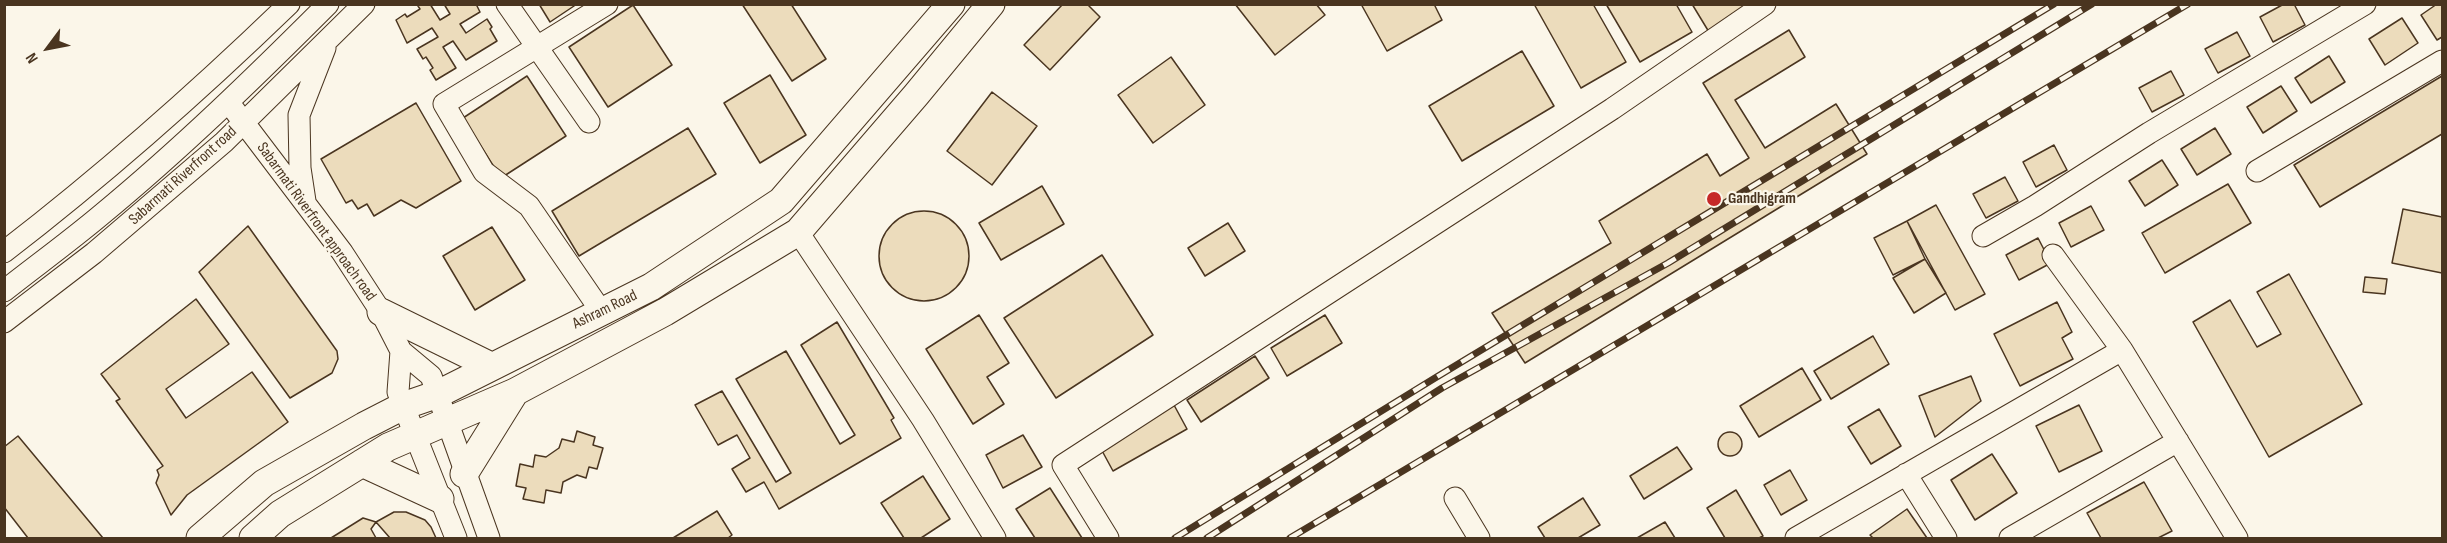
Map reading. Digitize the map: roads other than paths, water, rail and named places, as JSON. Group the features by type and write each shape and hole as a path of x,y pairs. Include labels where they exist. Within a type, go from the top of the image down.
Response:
{"main road":[{"name":"Ashram Road","path":"200,538 264,483 402,406 438,394 651,287 781,201 951,4"},
{"name":"Ashram Road","path":"253,538 280,514 388,447 515,392 665,312 798,232 991,4"},
{"path":"381,312 491,366"},
{"path":"464,474 515,392"},
{"path":"362,463 440,499"}],"street":[{"path":"4,252 70,202 208,82 289,4"},
{"name":"Sabarmati Riverfront road","path":"4,291 86,227 228,103 328,4"},
{"path":"507,4 589,123"},
{"path":"601,311 529,206 483,172 444,104 607,4"},
{"path":"1108,538 1063,465 1621,103 1765,4"},
{"path":"1983,236 2035,206 2149,133 2365,4"},
{"name":"Sabarmati Riverfront road","path":"4,322 94,253 207,157 357,11"},
{"path":"306,204 300,168 299,115 327,42"},
{"path":"2257,171 2442,61"},
{"name":"Sabarmati Riverfront approach road","path":"228,103 342,252 381,312 401,351"},
{"path":"70,202 86,227"},
{"path":"798,232 923,420 995,538"},
{"path":"2053,255 2122,350 2237,538"},
{"path":"1796,538 2122,350"},
{"path":"401,351 431,376 464,474 489,538"},
{"path":"401,351 398,392 402,406 456,538"},
{"path":"2010,538 2178,441"},
{"path":"1906,474 1946,538"},
{"path":"1455,498 1479,538"}],"railway":[{"path":"1175,538 2054,4"},
{"path":"1207,538 1442,388 1668,263 2092,4"},
{"path":"1290,538 2188,4"}],"place":[{"name":"Gandhigram","path":"1714,199"}]}
